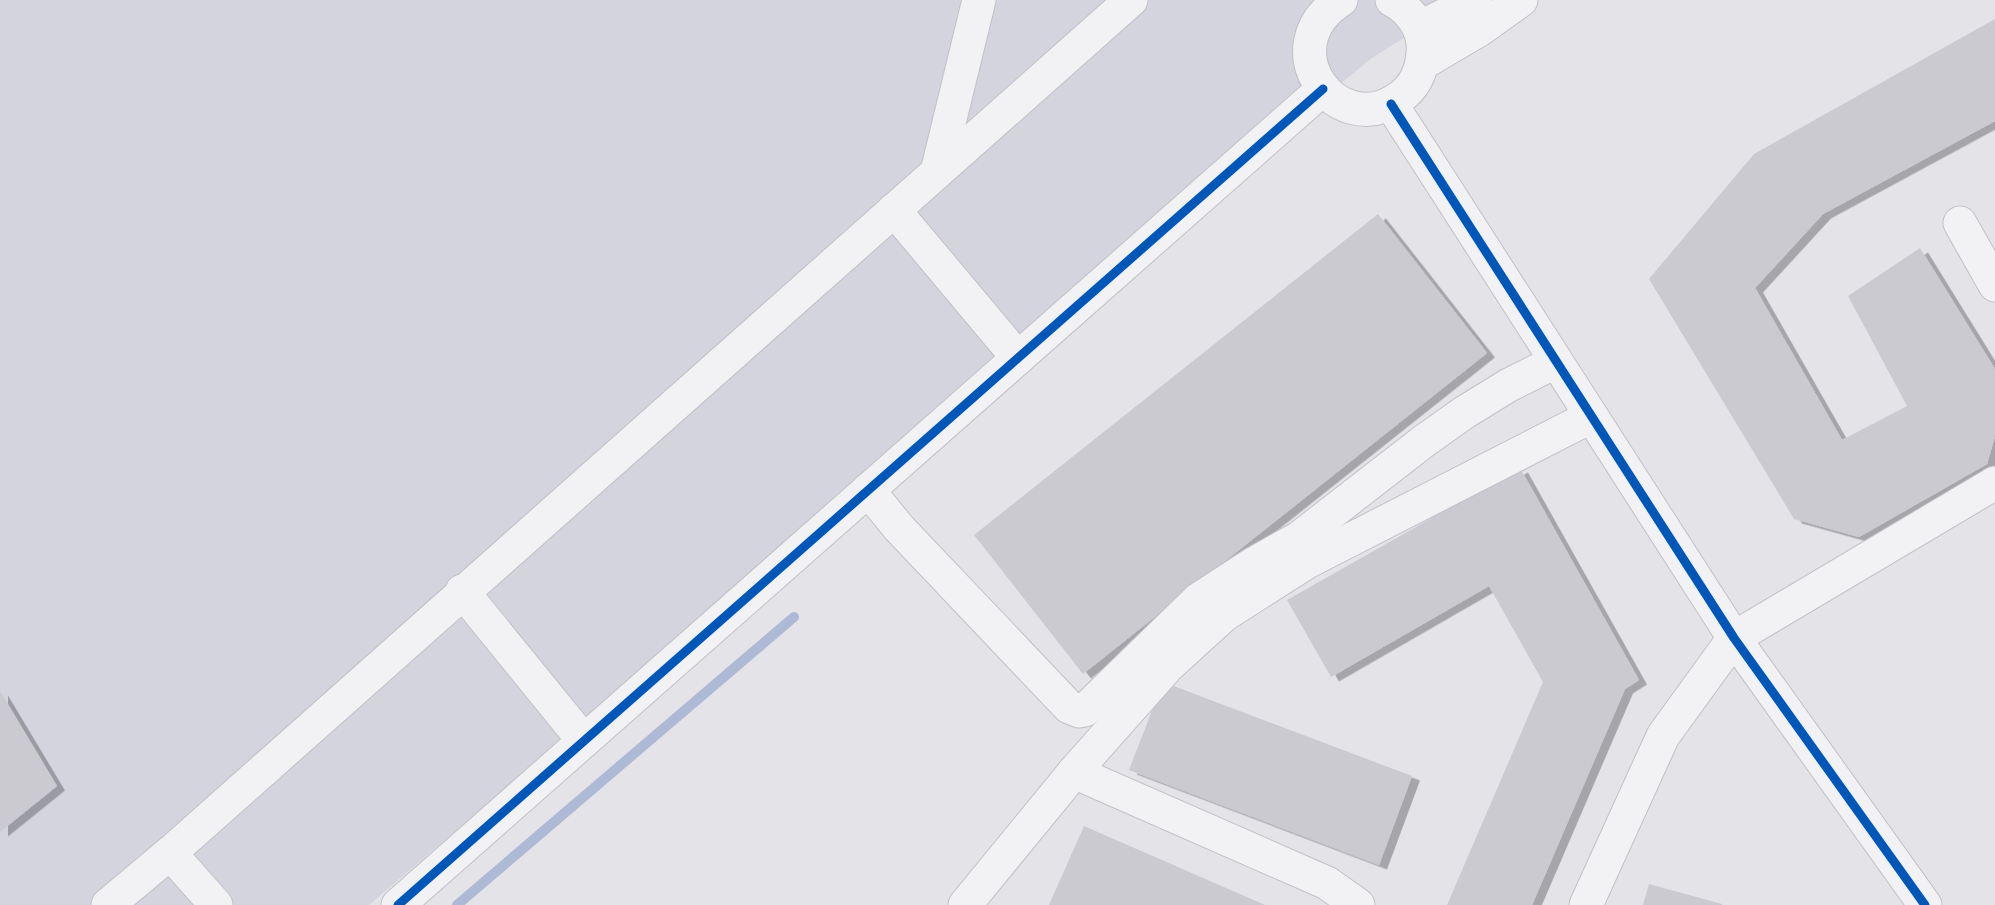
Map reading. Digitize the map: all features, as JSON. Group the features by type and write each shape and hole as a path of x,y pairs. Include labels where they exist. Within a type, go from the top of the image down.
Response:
{"street":[{"path":"937,172 979,0"},
{"path":"108,905 170,853 1130,0"},
{"path":"1304,0 1313,32"},
{"path":"1340,0 1317,21 1309,56 1313,73 1322,89 1337,101 1355,108 1373,109 1391,104 1405,94 1416,80 1423,63 1424,45 1419,28 1410,13 1392,0"},
{"path":"1419,28 1475,0"},
{"path":"1423,63 1479,30 1521,0"},
{"path":"398,905 1322,89"},
{"path":"1391,104 1734,638 1925,905"},
{"path":"894,210 1018,358"},
{"path":"1960,223 1995,285"},
{"path":"965,905 1074,772 1199,599 1299,538 1444,426 1509,385 1555,362"},
{"path":"868,490 899,528 1073,710 1084,710 1159,656 1307,562 1590,417"},
{"path":"1586,905 1663,736 1734,638 1995,483"},
{"path":"462,592 584,740"},
{"path":"1074,772 1327,883 1358,905"},
{"path":"170,853 216,905"}],"shaded area":[{"path":"0,0 1464,0 1372,58 1077,298 369,905 0,905"}],"building":[{"path":"1995,19 1995,121 1823,214 1755,288 1842,440 1907,406 1848,296 1920,248 1995,369 1995,436 1987,464 1859,537 1794,519 1649,279 1754,154"},
{"path":"1378,214 1487,353 1083,674 974,535"},
{"path":"1520,468 1639,680 1625,689 1532,905 1447,905 1543,682 1489,586 1331,677 1287,600"},
{"path":"1163,682 1412,776 1379,865 1129,770"},
{"path":"0,691 57,786 0,832"},
{"path":"1084,826 1265,905 1049,905"},
{"path":"1649,884 1722,904 1722,905 1643,905"}],"waterway":[{"path":"457,905 794,617"}],"cycle path":[{"path":"398,905 1323,89"},
{"path":"1391,104 1734,638 1925,905"}]}
